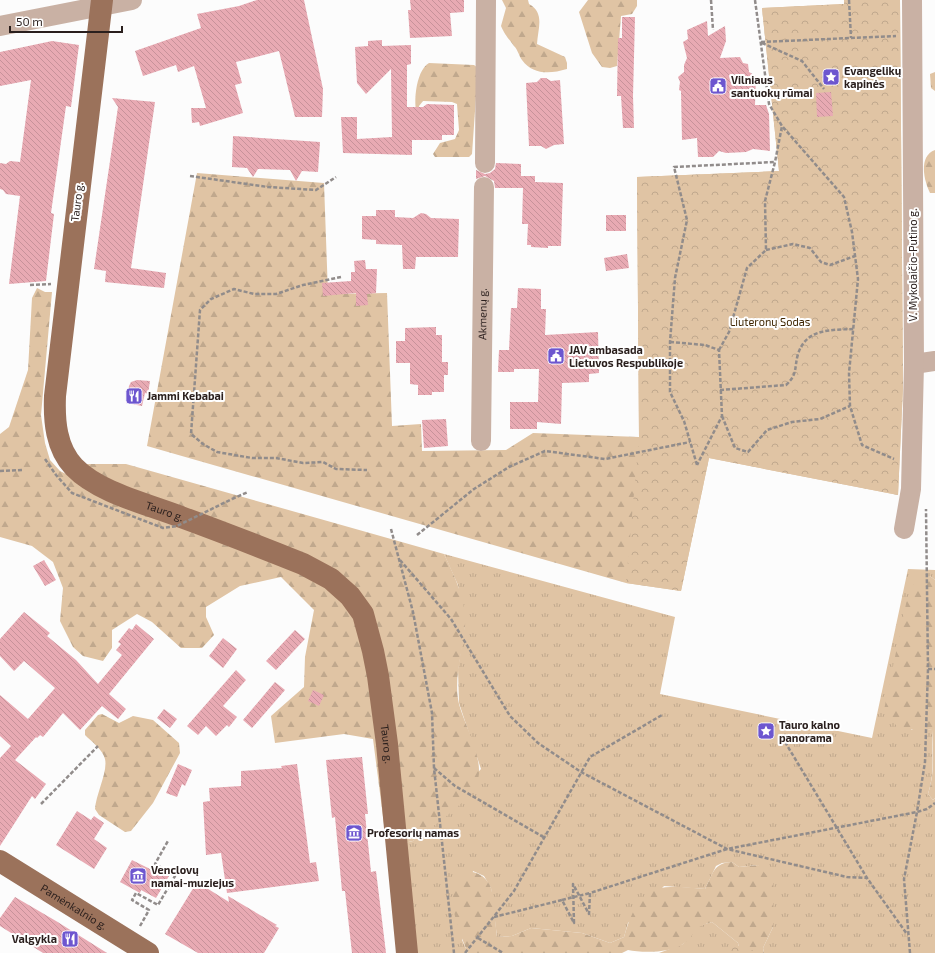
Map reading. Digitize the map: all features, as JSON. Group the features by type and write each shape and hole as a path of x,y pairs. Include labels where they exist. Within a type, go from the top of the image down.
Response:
{"main road":[{"name":"Tauro g.","path":"102,3 55,396 55,425 58,437 73,466 90,480 124,496 303,564 330,579 350,596 363,614 378,676 407,953"},
{"name":"Pamėnkalnio g.","path":"0,861 148,953"}],"street":[{"path":"0,26 102,3 132,0"},
{"path":"485,163 486,0"},
{"name":"V. Mykolaičio-Putino g.","path":"904,529 911,489 914,364 912,0"},
{"name":"Akmenų g.","path":"481,441 484,188"},
{"path":"914,364 935,361"}],"path":[{"path":"711,0 713,30"},
{"path":"755,0 768,104 782,126 844,197 852,232 858,279 849,373 850,406 862,445 895,460"},
{"path":"849,0 851,38"},
{"path":"761,42 912,35"},
{"path":"761,42 802,61 824,89"},
{"path":"766,250 764,201 775,162 782,126"},
{"path":"722,416 697,465 684,421 670,392 670,342 674,278 687,220 674,167 775,162"},
{"path":"190,176 268,187 316,190 336,177"},
{"path":"850,406 820,420 792,422 767,430 748,452 735,448 722,416 719,350 729,332 747,268 766,250 793,244 810,248 821,262 830,265 855,256"},
{"path":"341,278 302,285 276,294 254,294 234,289 211,299 200,310 190,434 203,444 218,452 252,458 276,458 303,463 323,462 336,469 367,470"},
{"path":"30,285 47,284"},
{"path":"720,390 786,385 793,379 796,372 799,353 806,341 821,330 854,329"},
{"path":"670,342 705,345 719,350"},
{"path":"417,535 474,489 509,467 545,452 605,459 690,442"},
{"path":"45,459 56,475 72,493 163,528 177,526 248,492"},
{"path":"0,471 23,470"},
{"path":"910,953 904,879 925,762 928,669 926,508"},
{"path":"391,529 413,612 432,713 434,768 454,953"},
{"path":"400,560 451,619 510,716 538,743 581,772 727,849 847,877 867,878"},
{"path":"928,669 935,669"},
{"path":"465,953 514,891 590,757 662,715"},
{"path":"784,742 867,878 908,935"},
{"path":"41,804 98,746"},
{"path":"434,768 455,786 545,838"},
{"path":"494,917 590,893 727,849 917,812 927,809 935,803"},
{"path":"149,910 132,900 136,893 158,904 172,882 175,876 155,864 168,841"},
{"path":"562,900 574,923 573,884 589,914 590,893"},
{"path":"478,938 503,953"}],"green space":[{"path":"502,0 528,0 529,4 534,8 539,16 537,44 565,57 567,69 554,72 542,72 526,65 501,26 506,8"},
{"path":"588,0 637,0 637,6 632,14 621,16 617,66 610,68 602,67 592,53 579,12"},
{"path":"844,0 900,0 903,387 898,495 709,458 681,591 626,583 147,446 197,173 324,183 328,294 387,293 392,426 421,424 422,451 506,450 533,433 639,437 637,177 779,171 762,8 844,4"},
{"name":"Liuteronų Sodas","path":"844,0 900,0 903,387 898,495 709,458 681,591 626,583 639,437 637,177 779,171 762,8 844,4"},
{"path":"429,63 474,65 478,68 472,154 469,157 435,157 433,154 440,143 455,139 459,130 457,104 452,102 423,101 419,106 419,121 415,99 416,90 424,67"},
{"path":"935,72 935,91 931,88 930,74"},
{"path":"935,150 935,193 930,193 924,176 924,163 930,153"},
{"path":"37,288 45,292 52,292 41,415 45,443 50,460 60,471 70,476 83,464 126,464 444,554 459,588 464,607 465,626 458,675 457,694 477,756 479,776 472,792 465,800 448,815 413,841 404,843 386,840 373,739 344,734 275,743 271,716 304,687 305,657 314,610 281,577 240,586 206,607 206,617 214,635 202,648 181,648 152,622 137,614 112,630 112,648 103,661 83,656 73,647 60,621 63,588 53,562 32,546 0,537 0,434 9,427 28,370 32,298"},
{"path":"444,554 675,617 660,694 872,738 908,569 935,570 935,580 930,576 911,730 918,727 932,730 932,778 928,794 933,800 935,798 935,953 764,953 763,948 773,927 758,865 739,867 732,862 722,863 716,866 705,889 664,886 628,923 624,937 610,943 582,933 531,928 512,936 497,937 491,888 484,876 473,871 462,940 468,953 416,953 404,843 413,841 481,769 459,703 458,669 465,624 458,585"},
{"path":"930,576 935,580 935,798 933,800 928,794 933,770 932,730 900,730 884,710 907,599 916,578"},
{"path":"102,714 119,723 133,716 153,720 179,743 180,753 153,803 131,831 125,832 99,815 95,809 105,770 105,759 99,749 85,735 85,730 98,715"},
{"path":"732,862 739,867 758,865 773,883 773,927 763,948 764,953 740,953 738,943 712,922 697,929 683,944 664,951 641,952 628,950 622,953 468,953 455,918 453,899 454,890 461,876 470,872 485,878 491,888 497,937 512,936 531,928 582,933 610,943 624,937 636,907 643,897 651,891 673,887 705,889 717,867"},
{"path":"712,922 738,943 740,953 659,953 683,944 698,926"},
{"path":"732,944 762,953 726,953"}],"building":[{"path":"257,0 304,0 323,89 322,117 295,117 279,51 236,62 242,83 235,85 243,113 200,126 199,122 192,123 191,108 206,108 194,66 178,72 176,65 143,76 135,51 201,28 197,14 239,6"},
{"path":"410,0 464,0 464,12 450,13 452,36 410,38 408,10 411,10"},
{"path":"622,17 635,17 633,96 634,128 623,128 621,96 617,96 618,38 622,38"},
{"name":"Vilniaus santuokų rūmai","path":"707,21 708,36 725,26 726,41 720,58 740,57 743,63 748,64 749,72 756,76 755,105 766,105 769,114 770,151 753,149 746,152 726,153 719,151 713,157 698,157 697,138 682,140 681,91 679,90 680,82 678,77 684,72 684,65 687,58 683,42 688,39 687,30"},
{"path":"382,40 382,46 411,45 411,64 407,65 407,107 423,107 427,104 454,105 454,135 442,135 442,140 412,140 412,155 343,153 341,117 357,117 357,139 392,137 391,69 366,94 357,83 355,47 368,46 368,41"},
{"path":"52,41 79,45 71,107 66,106 51,213 54,214 46,281 9,284 20,196 6,194 0,189 0,163 6,164 10,161 20,162 31,80 0,86 0,52"},
{"path":"541,78 546,78 551,81 560,80 564,144 554,145 546,149 541,146 529,146 526,83 537,82"},
{"path":"831,92 833,116 817,117 816,93"},
{"path":"112,98 155,102 131,268 166,273 164,288 105,282 106,271 94,269 118,107"},
{"path":"233,136 320,142 318,172 302,171 296,181 290,170 258,169 253,177 247,168 232,167"},
{"path":"496,163 521,164 521,176 535,176 535,182 563,183 561,246 548,246 548,248 531,247 531,245 527,245 528,224 522,224 523,188 495,188 494,181 485,176 476,179 476,170 485,174 490,173 495,169"},
{"path":"376,210 395,210 395,217 413,218 421,213 426,214 431,218 459,219 458,257 416,257 415,269 403,269 402,245 376,244 376,240 362,239 362,216 376,216"},
{"path":"606,215 626,215 626,231 606,231"},
{"path":"627,254 629,268 606,271 604,258"},
{"path":"365,260 366,269 377,269 376,293 367,294 368,305 356,306 356,293 323,296 322,283 351,281 351,272 355,272 354,261"},
{"name":"JAV ambasada Lietuvos Respublikoje","path":"518,288 541,289 541,309 546,309 545,335 598,332 599,373 589,374 589,382 562,383 561,424 537,422 537,429 510,429 510,402 538,402 539,369 514,369 514,372 498,372 499,350 509,350 511,308 517,308"},
{"path":"436,327 436,335 442,335 442,362 448,362 448,375 444,375 444,392 432,392 432,395 418,395 418,385 410,384 410,363 396,363 396,341 405,341 405,328"},
{"path":"137,380 150,381 148,394 145,393 142,406 126,403 129,386 131,382"},
{"path":"446,419 448,446 424,448 422,420"},
{"path":"44,560 56,580 45,586 33,566"},
{"path":"24,612 50,633 47,636 76,660 98,684 122,655 116,650 121,644 118,642 129,628 132,630 136,624 154,639 109,694 126,709 118,719 102,706 80,730 63,713 43,737 40,735 37,738 36,737 15,760 46,784 35,799 32,796 0,846 0,758 11,746 0,736 0,695 28,719 55,688 24,661 14,671 0,656 0,639"},
{"path":"295,630 305,639 276,670 266,661"},
{"path":"223,638 237,649 223,668 209,656"},
{"path":"236,670 246,680 223,706 237,717 229,727 227,725 216,736 206,726 198,735 187,726"},
{"path":"275,682 285,690 252,728 243,720"},
{"path":"313,690 324,695 319,706 308,701"},
{"path":"164,709 177,719 170,728 157,718"},
{"path":"362,757 368,814 365,814 371,872 376,871 386,953 352,953 345,891 342,891 335,817 332,818 326,760"},
{"path":"178,764 192,770 185,786 182,784 177,797 166,793"},
{"path":"297,764 310,863 316,862 319,881 227,893 221,853 206,855 203,802 210,801 209,788 241,786 241,771 282,768 281,766"},
{"path":"77,811 91,820 94,816 104,823 94,839 107,848 94,869 56,845"},
{"path":"132,860 154,871 156,869 169,876 156,898 141,890 140,893 120,882"},
{"path":"197,882 229,902 228,896 277,925 275,926 279,928 264,953 198,953 165,934"},
{"path":"15,897 107,953 43,953 0,926 0,918"}],"place":[{"name":"Evangelikų kapinės","path":"831,77"},
{"name":"Vilniaus santuokų rūmai","path":"718,86"},
{"name":"JAV ambasada Lietuvos Respublikoje","path":"556,356"},
{"name":"Jammi Kebabai","path":"134,396"},
{"name":"Tauro kalno panorama","path":"766,731"},
{"name":"Profesorių namas","path":"354,833"},
{"name":"Venclovų namai-muziejus","path":"138,876"},
{"name":"Valgykla","path":"70,939"}]}
